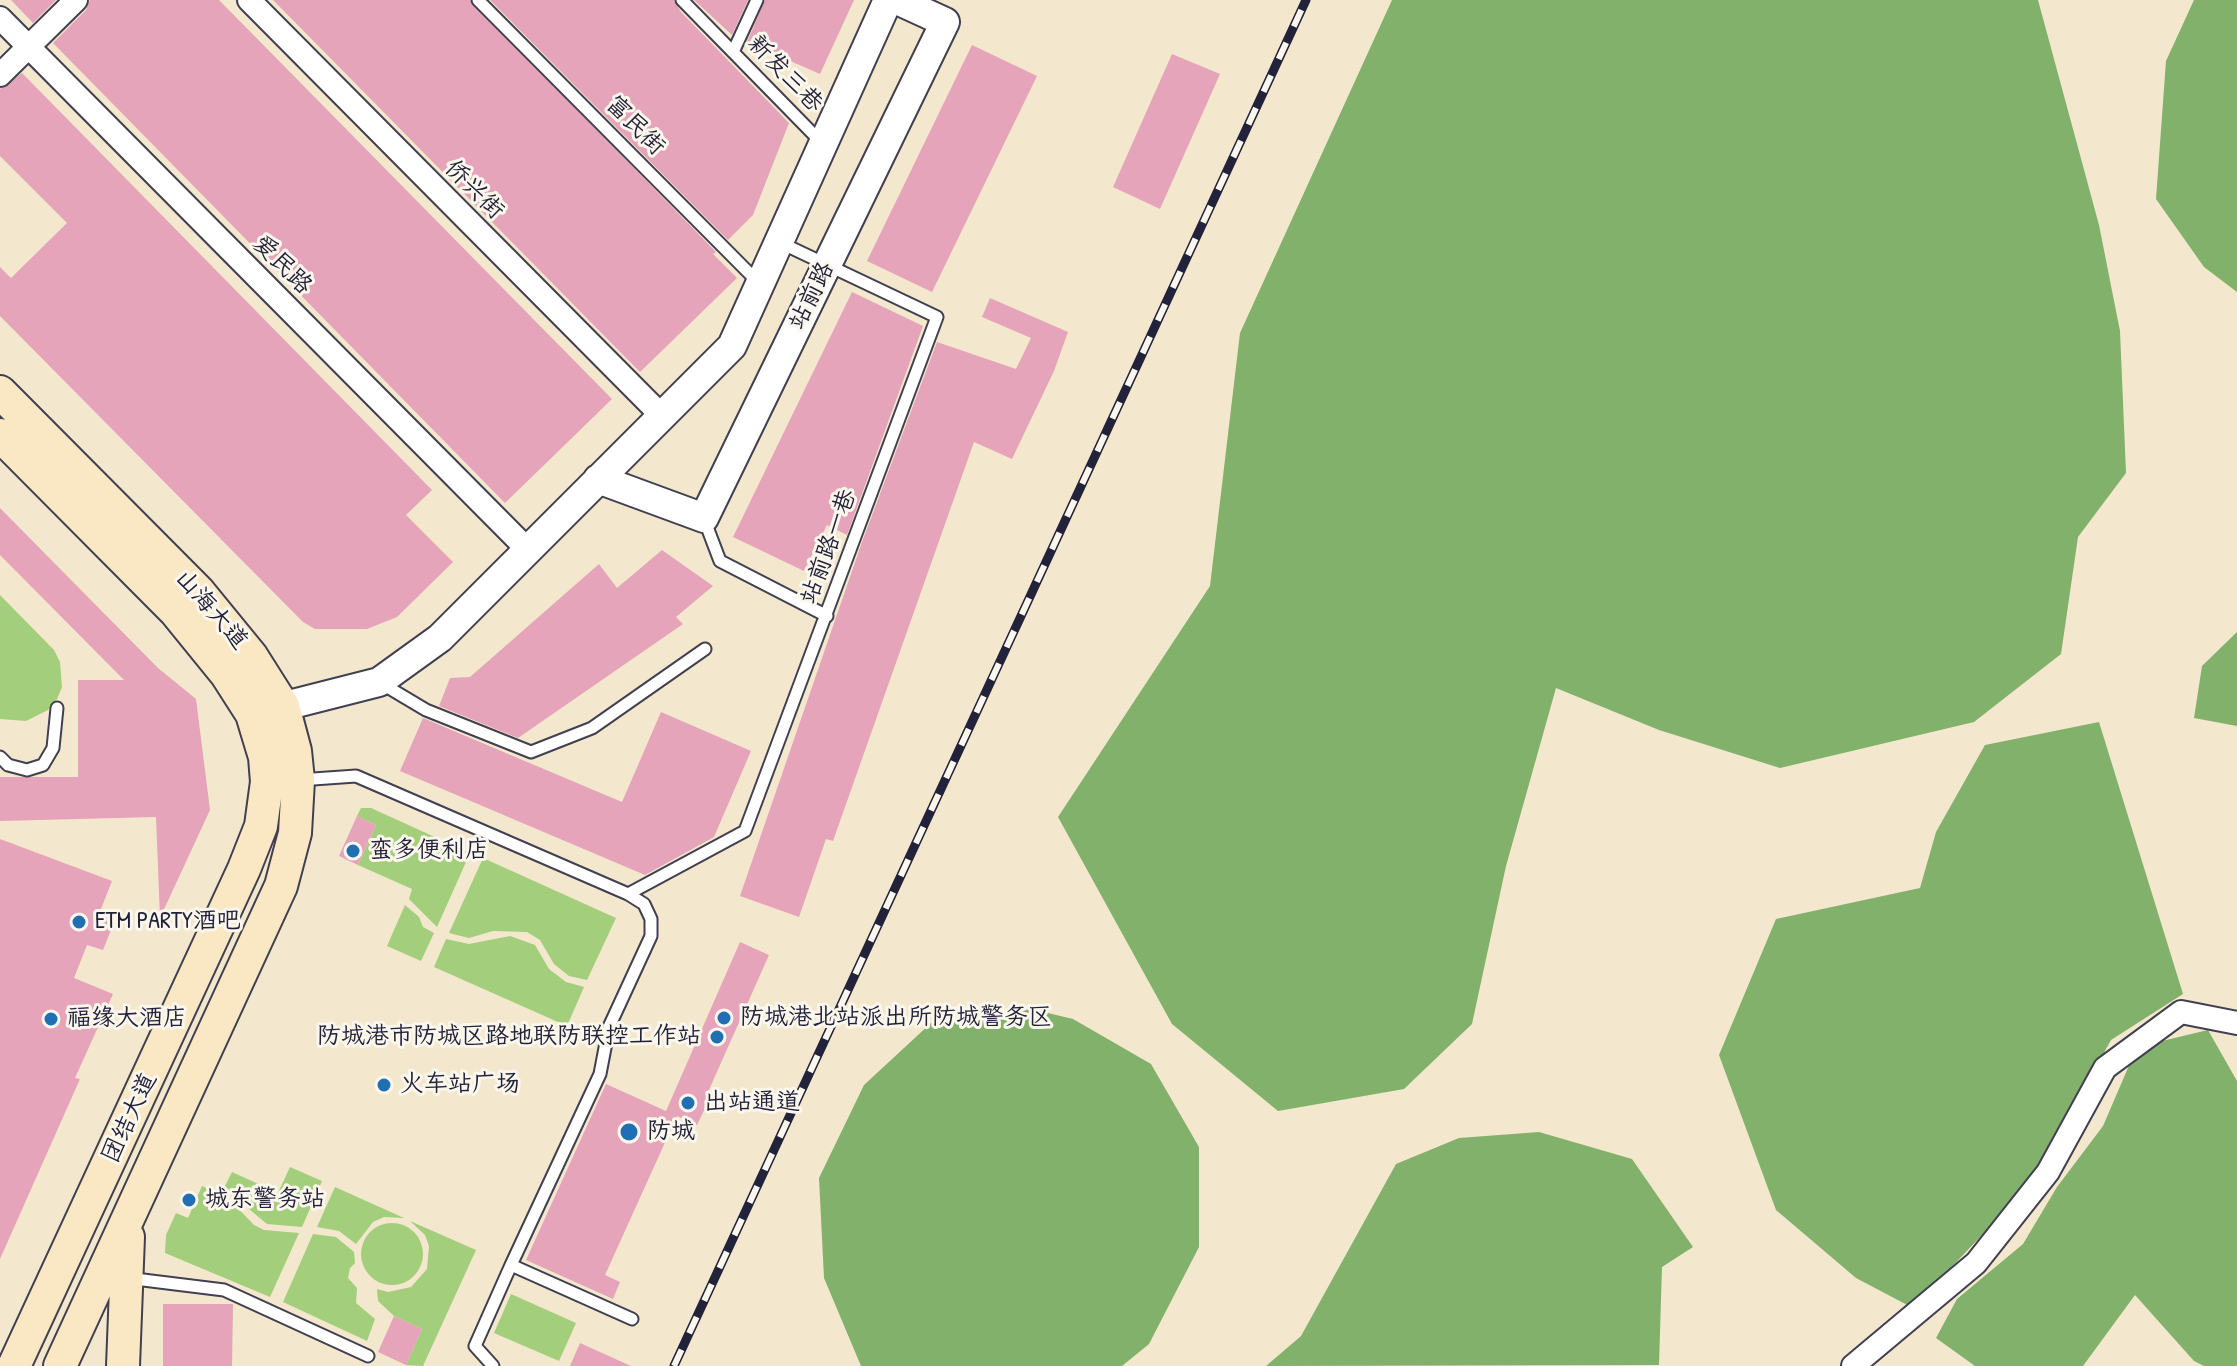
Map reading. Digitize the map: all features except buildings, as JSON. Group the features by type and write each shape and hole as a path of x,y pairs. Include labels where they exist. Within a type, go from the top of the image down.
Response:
{"main road":[{"name":"山海大道","path":"4,403 198,591 252,657 283,706 295,751 244,869"},
{"name":"山海大道","path":"0,435 175,611 227,675 252,714 265,757 282,781 295,833 281,886"},
{"name":"团结大道","path":"14,1366 244,869"},
{"name":"团结大道","path":"114,1274 130,1216 281,886"},
{"path":"60,1366 114,1274"},
{"path":"114,1274 123,1366"}],"street":[{"path":"0,75 76,0"},
{"name":"侨兴街","path":"249,0 662,416"},
{"path":"252,714 379,682 440,638 732,346 888,0"},
{"name":"站前路","path":"704,518 945,22 897,0"},
{"name":"爱民路","path":"0,18 528,550"},
{"path":"598,479 704,518"},
{"path":"1853,1366 1976,1263 2048,1172 2105,1068 2181,1012 2237,1023"}],"lane":[{"name":"富民街","path":"478,0 760,284"},
{"name":"新发三巷","path":"682,0 823,144"},
{"path":"733,52 757,0"},
{"name":"站前路一巷","path":"628,894 745,831 937,317 779,242"},
{"path":"704,518 720,561 827,616"},
{"path":"379,682 426,710 531,752 592,728 705,649"},
{"path":"0,757 8,765 27,770 43,765 53,748 57,708"},
{"path":"282,781 356,776 628,894 644,904 651,919 651,936 609,1027 600,1074 475,1346 493,1366"},
{"path":"511,1265 632,1319"},
{"path":"114,1274 224,1290 368,1356"}],"green space":[{"path":"1392,0 2038,0 2099,225 2120,331 2126,473 2078,537 2061,654 1974,722 1780,768 1659,730 1556,688 1506,866 1472,1024 1404,1089 1278,1111 1172,1024 1058,817 1210,586 1240,333"},
{"path":"2194,0 2237,0 2237,292 2204,267 2156,199 2166,61"},
{"path":"0,595 54,650 60,662 62,687 57,699 48,710 26,721 0,719"},
{"path":"2237,632 2237,726 2194,718 2202,666"},
{"path":"2099,722 2183,994 2111,1040 2031,1183 1913,1308 1856,1278 1776,1210 1719,1055 1776,919 1920,888 1936,832 1985,745"},
{"path":"361,808 371,808 470,853 437,927 409,899 412,889 358,865 376,825 357,816"},
{"path":"483,858 616,918 587,980 569,976 554,964 540,940 527,932 493,931 469,938 449,933"},
{"path":"405,905 419,917 423,927 434,933 421,961 387,946"},
{"path":"510,936 535,945 549,969 566,982 584,987 567,1026 434,967 446,939 469,944"},
{"path":"1031,1009 1073,1019 1151,1064 1199,1147 1199,1247 1149,1344 1122,1366 861,1366 824,1278 819,1178 864,1085 931,1023"},
{"path":"2208,1030 2237,1081 2237,1366 2204,1366 2194,1361 2135,1295 2083,1366 1975,1366 1936,1338 1957,1299 2023,1244 2057,1187 2103,1126 2137,1047"},
{"path":"1539,1132 1632,1159 1693,1247 1662,1267 1659,1365 1266,1366 1301,1336 1396,1164 1459,1138"},
{"path":"290,1167 322,1181 302,1227 267,1224 224,1188 232,1172 278,1193"},
{"path":"202,1186 229,1199 254,1225 264,1230 299,1233 270,1297 165,1253 166,1235 176,1213 188,1218"},
{"path":"335,1187 404,1218 384,1217 373,1222 356,1244 339,1231 317,1227"},
{"path":"410,1221 476,1250 423,1366 406,1365 422,1329 394,1316 378,1301 377,1289 388,1292 411,1287 427,1269 429,1246 425,1235"},
{"path":"392,1223 414,1232 423,1254 414,1276 392,1285 370,1276 361,1254 370,1232"},
{"path":"313,1234 336,1237 354,1252 355,1263 350,1268 348,1278 357,1288 356,1303 375,1319 367,1341 283,1302"},
{"path":"511,1294 576,1323 559,1361 494,1333"}],"railway":[{"path":"674,1366 1306,0"}],"place":[{"name":"蛮多便利店","path":"353,851"},
{"name":"ETM PARTY酒吧","path":"79,922"},
{"name":"防城港北站派出所防城警务区","path":"724,1018"},
{"name":"福缘大酒店","path":"51,1019"},
{"name":"防城港市防城区路地联防联控工作站","path":"717,1037"},
{"name":"火车站广场","path":"384,1085"},
{"name":"出站通道","path":"688,1103"},
{"name":"防城","path":"629,1132"},
{"name":"城东警务站","path":"189,1200"}]}
